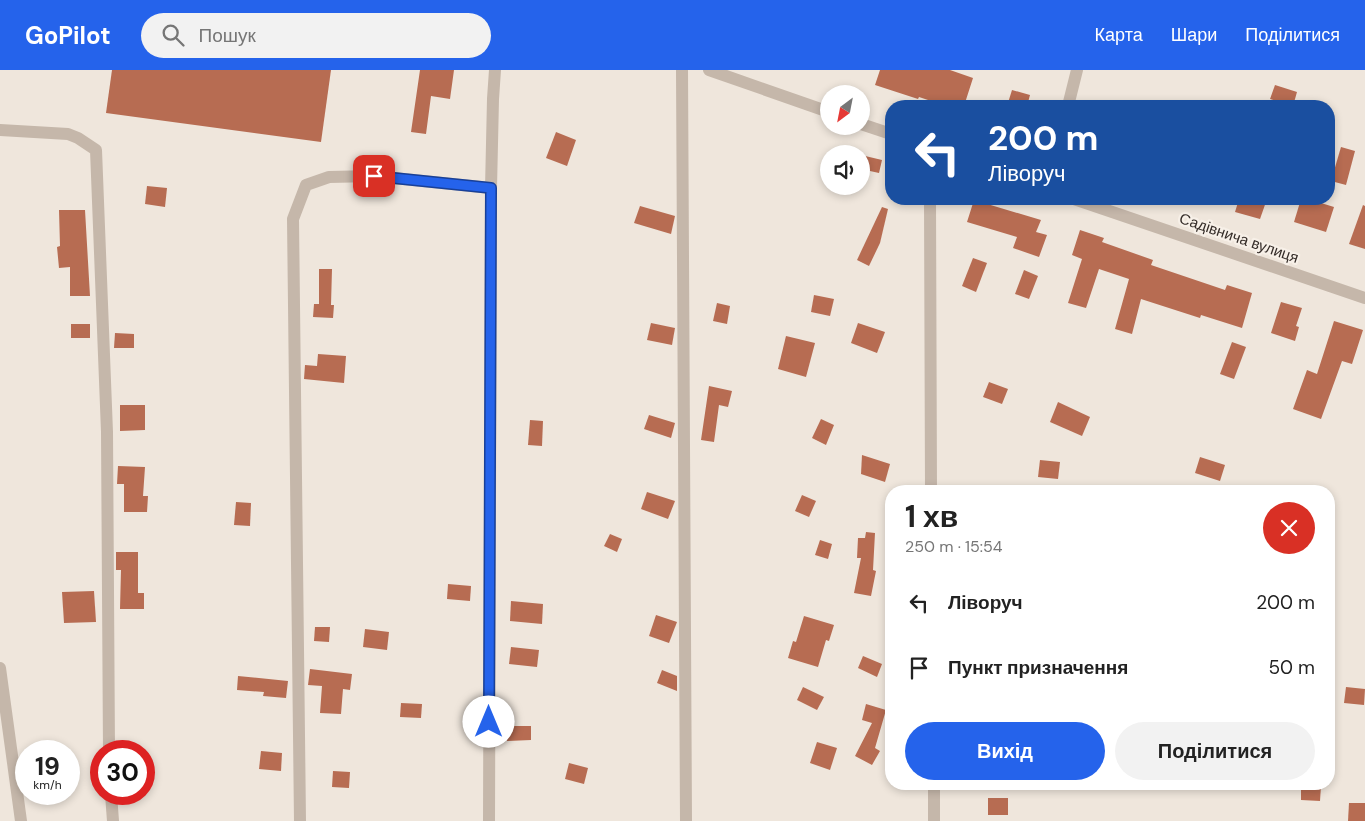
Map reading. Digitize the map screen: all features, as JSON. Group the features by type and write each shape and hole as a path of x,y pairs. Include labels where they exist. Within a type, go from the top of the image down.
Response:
{"street":[{"path":"489,821 491,188 495,70"},
{"path":"682,70 686,821"},
{"path":"709,70 820,109"},
{"path":"1070,100 1077,70"},
{"path":"870,127 885,132"},
{"path":"0,130 68,134 96,150 107,432 109,740"},
{"path":"300,821 293,219 306,185 329,177 374,176 491,188"},
{"path":"930,205 931,485"},
{"name":"Садівнича вулиця","path":"1092,205 1365,298"},
{"path":"0,668 21,821"},
{"path":"934,790 934,821"},
{"path":"112,805 113,821"}],"building":[{"path":"112,70 331,70 321,142 106,113"},
{"path":"420,70 454,70 450,99 431,96 426,134 411,132"},
{"path":"880,70 950,70 973,78 966,100 928,100 919,97 918,99 875,85"},
{"path":"1275,85 1297,92 1295,100 1270,99"},
{"path":"1012,90 1030,95 1029,100 1009,100"},
{"path":"556,132 576,140 567,166 546,158"},
{"path":"1341,147 1355,151 1346,185 1335,182 1335,167"},
{"path":"870,157 882,160 879,173 870,171"},
{"path":"147,186 167,188 165,207 145,204"},
{"path":"972,205 991,205 1041,220 1036,232 1047,235 1039,257 1013,248 1017,237 967,222"},
{"path":"1237,205 1265,205 1260,219 1235,212"},
{"path":"1299,205 1328,205 1334,207 1326,232 1294,222"},
{"path":"1363,205 1365,206 1365,249 1349,244"},
{"path":"640,206 675,216 671,234 634,223"},
{"path":"882,207 888,209 880,243 869,266 857,260"},
{"path":"59,210 85,210 90,296 70,296 70,267 59,268 57,247 60,246"},
{"path":"1080,230 1104,238 1102,242 1153,260 1151,265 1225,290 1227,285 1252,293 1242,328 1201,315 1200,318 1141,299 1132,334 1115,329 1129,279 1099,269 1086,308 1068,303 1082,259 1072,255"},
{"path":"973,258 987,263 976,292 962,286"},
{"path":"319,269 332,269 331,305 334,305 333,318 313,317 314,304 319,304"},
{"path":"1024,270 1038,276 1029,299 1015,294"},
{"path":"814,295 834,299 830,316 811,312"},
{"path":"1281,302 1302,308 1296,326 1299,327 1295,341 1271,333"},
{"path":"717,303 730,306 727,324 713,321"},
{"path":"1334,321 1363,330 1352,364 1342,361 1321,419 1293,409 1307,370 1317,374"},
{"path":"651,323 675,328 672,345 647,340"},
{"path":"858,323 885,332 877,353 851,343"},
{"path":"71,324 90,324 90,338 71,338"},
{"path":"115,333 134,334 134,348 114,348"},
{"path":"786,336 815,343 806,377 778,369"},
{"path":"1232,342 1246,347 1234,379 1220,374"},
{"path":"318,354 346,356 344,383 304,379 305,365 317,366"},
{"path":"989,382 1008,389 1002,404 983,397"},
{"path":"709,386 732,391 728,407 719,405 714,442 701,440"},
{"path":"1058,402 1090,417 1082,436 1050,422"},
{"path":"120,405 145,405 145,430 120,431"},
{"path":"649,415 675,423 671,438 644,429"},
{"path":"821,419 834,425 826,445 812,438"},
{"path":"530,420 543,421 542,446 528,445"},
{"path":"862,455 890,464 885,482 861,474"},
{"path":"1200,457 1225,465 1220,481 1195,473"},
{"path":"1040,460 1060,462 1058,479 1038,477"},
{"path":"118,466 145,467 143,496 148,496 147,512 124,512 124,484 117,484"},
{"path":"647,492 675,501 668,519 641,509"},
{"path":"802,495 816,501 809,517 795,511"},
{"path":"236,502 251,503 250,526 234,525"},
{"path":"866,532 875,533 873,570 876,571 871,596 854,593 861,558 857,558 858,538 865,538"},
{"path":"610,534 622,539 617,552 604,546"},
{"path":"820,540 832,544 828,559 815,555"},
{"path":"116,552 138,552 138,593 144,593 144,609 120,609 121,570 116,570"},
{"path":"448,584 471,586 470,601 447,599"},
{"path":"94,591 96,622 64,623 62,592"},
{"path":"511,601 543,604 542,624 510,621"},
{"path":"656,615 677,622 669,643 649,636"},
{"path":"804,616 834,625 829,641 826,640 818,667 788,658 793,641 796,642"},
{"path":"315,627 330,627 329,642 314,641"},
{"path":"365,629 389,632 387,650 363,647"},
{"path":"511,647 539,650 537,667 509,664"},
{"path":"863,656 882,664 877,677 858,668"},
{"path":"310,669 352,674 350,690 343,689 341,714 320,713 322,686 308,685"},
{"path":"662,670 677,676 677,691 657,683"},
{"path":"238,676 288,681 286,698 263,696 264,692 237,690"},
{"path":"803,687 824,697 817,710 797,700"},
{"path":"1346,687 1365,689 1364,705 1344,703"},
{"path":"401,703 422,704 421,718 400,717"},
{"path":"866,704 885,710 875,748 880,751 872,765 855,756 872,723 862,720"},
{"path":"507,726 531,726 531,740 507,741"},
{"path":"817,742 837,748 830,770 810,763"},
{"path":"261,751 282,753 281,771 259,769"},
{"path":"569,763 588,768 584,784 565,779"},
{"path":"333,771 350,772 349,788 332,787"},
{"path":"1301,790 1321,790 1320,801 1301,800"},
{"path":"988,798 1008,798 1008,815 988,815"},
{"path":"1349,803 1365,803 1365,821 1348,821"}],"route":[{"path":"374,176 491,188 489,722"}]}
